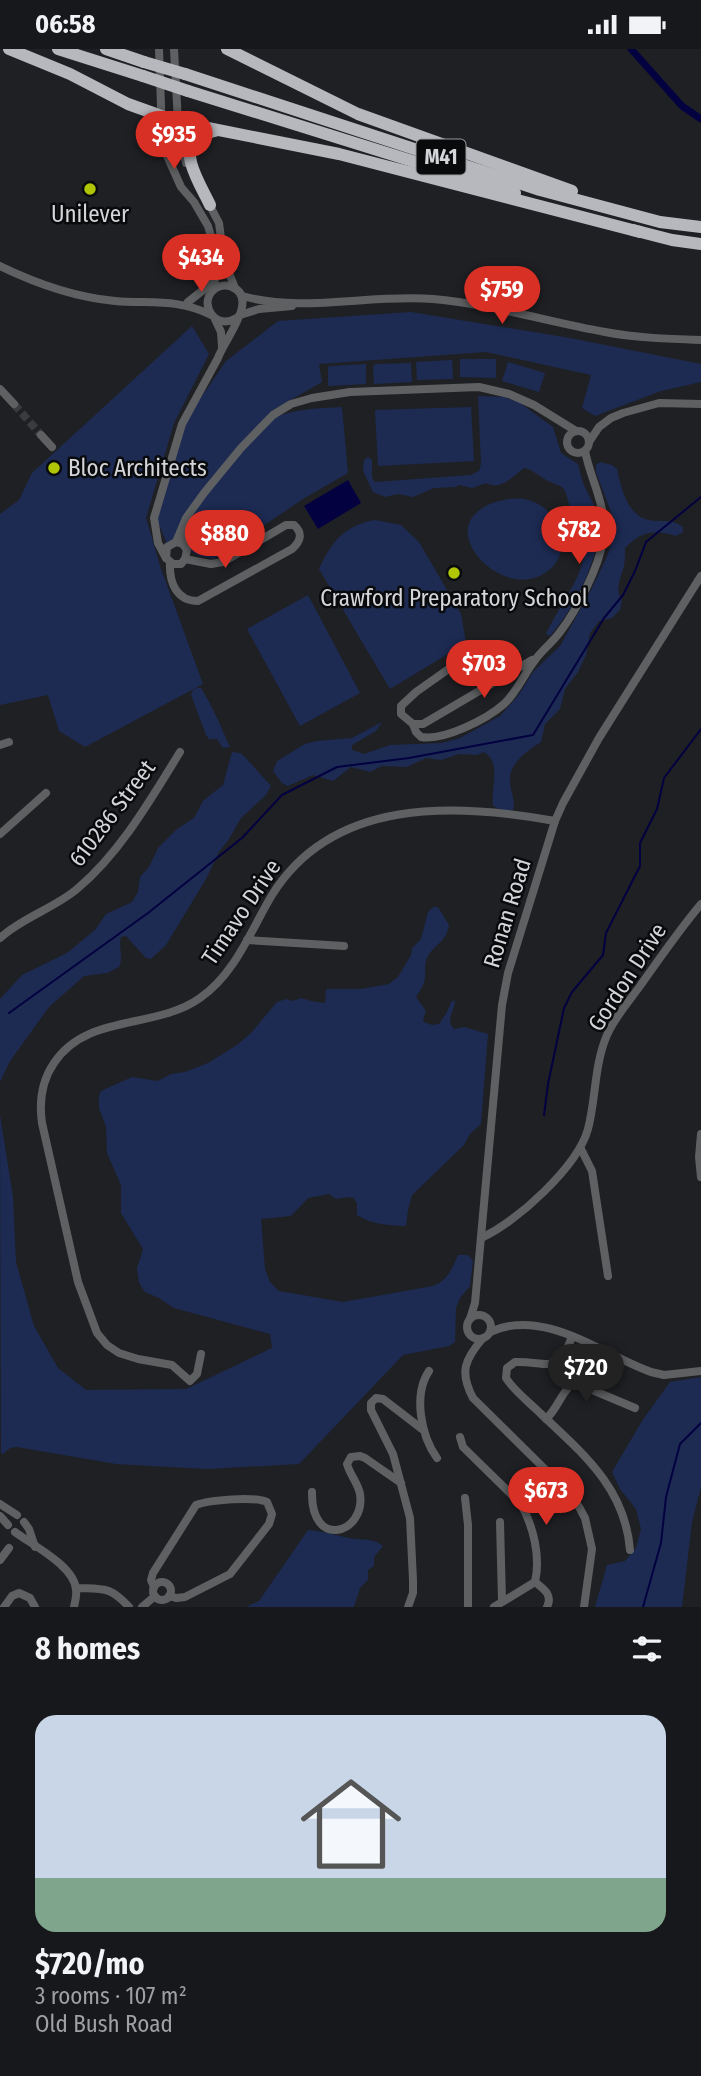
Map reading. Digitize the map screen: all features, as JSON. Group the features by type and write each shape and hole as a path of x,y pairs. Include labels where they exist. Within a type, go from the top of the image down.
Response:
{"highway":[{"path":"9,49 70,74 128,104 178,122 339,155 640,232"},
{"name":"M41","path":"58,49 640,232 701,244"},
{"name":"M41","path":"106,49 540,190 660,222 701,227"},
{"path":"227,49 384,125 660,222"},
{"path":"210,205 189,154 195,139 218,130"}],"street":[{"path":"159,49 164,149 181,187 194,202 208,226 216,281 208,305 221,332 222,347"},
{"path":"174,49 178,122 186,162 219,223 224,261 234,288 242,296 257,300 303,304"},
{"path":"184,303 207,287 215,264"},
{"path":"0,267 41,284 85,297 184,303 228,322 259,309 404,297 440,300 608,333 701,340"},
{"path":"184,303 226,286 234,288"},
{"path":"186,556 179,565 168,560 160,547 154,517 181,424 239,316 244,305 242,296"},
{"path":"157,537 167,547 175,590 187,600 198,601 296,546 300,537 299,531 291,524 223,562 211,564 186,556 180,543 191,513 204,493 273,415 291,404 312,398 350,392 479,387 509,394 534,405 587,436 589,442"},
{"path":"0,389 13,404"},
{"path":"581,452 599,428 611,418 652,403 701,404"},
{"path":"559,420 569,450 581,452"},
{"path":"567,439 570,434 599,428"},
{"path":"41,435 52,447"},
{"path":"450,668 401,706 401,714 413,724 417,735 421,737 454,733 495,711 510,697 536,657 561,632 579,601 601,552 603,509 596,484 581,452"},
{"path":"167,547 180,543"},
{"name":"Ronan Road","path":"470,1319 475,1303 504,989 555,821 593,748 701,576"},
{"path":"413,724 423,724 536,657"},
{"name":"610286 Street","path":"0,938 85,882 133,825 180,752"},
{"path":"0,834 46,793"},
{"name":"Timavo Drive","path":"201,1354 197,1374 192,1381 188,1381 172,1365 126,1356 112,1349 97,1333 78,1282 45,1139 40,1102 48,1073 67,1047 88,1034 170,1013 188,1006 204,995 219,981 247,940 272,895 292,868 315,847 348,828 379,818 435,811 555,821"},
{"name":"Gordon Drive","path":"481,1238 516,1217 564,1170 581,1149 588,1127 602,1051 611,1027 701,904"},
{"path":"247,940 344,946"},
{"path":"701,1134 701,1177"},
{"path":"581,1149 592,1171 608,1276"},
{"name":"Ronan Road","path":"475,1303 480,1315"},
{"path":"502,1327 480,1315 470,1319 469,1355 465,1374 468,1390 567,1491 585,1518 592,1549 584,1607"},
{"path":"469,1355 491,1327 489,1321"},
{"path":"469,1332 474,1337 515,1324 541,1326 652,1372 664,1375 701,1371"},
{"path":"572,1337 565,1356 557,1362 515,1362 506,1373 509,1382 593,1463 616,1497 629,1534 630,1550"},
{"path":"422,1429 422,1392 429,1371"},
{"path":"546,1419 572,1384 578,1384 635,1408"},
{"path":"408,1607 413,1593 411,1525 393,1454 371,1410 371,1403 376,1398 383,1399 422,1429 437,1458"},
{"path":"460,1437 463,1447 516,1498 526,1514 536,1544 535,1582 549,1595 547,1607"},
{"path":"312,1492 312,1507 316,1518 325,1527 339,1531 344,1530 359,1509 358,1486 347,1464 351,1457 365,1458 401,1483"},
{"path":"465,1498 468,1525 468,1607"},
{"path":"142,1607 155,1592 158,1583 166,1583 171,1590 169,1595 162,1599 155,1592 151,1580 153,1573 196,1505 258,1499 267,1502 272,1514 270,1524 230,1574 185,1597 176,1598 169,1595"},
{"path":"0,1504 17,1515"},
{"path":"0,1516 11,1528 62,1566 74,1580 74,1607"},
{"path":"500,1522 502,1601"},
{"path":"24,1523 36,1547"},
{"path":"0,1560 9,1548"},
{"path":"494,1607 535,1582"},
{"path":"76,1588 109,1590 129,1607"},
{"path":"4,1607 12,1596 19,1593 30,1598 35,1607"}],"shaded area":[{"path":"411,312 570,338 701,364 701,382 661,391 595,416 582,408 591,375 486,352 319,364 322,382 273,410 238,448 168,547 157,519 183,424 226,361 278,321"},
{"path":"192,326 209,354 174,423 146,518 161,569 203,684 85,747 59,731 48,695 0,705 0,514 19,500 32,473"},
{"path":"460,359 496,359 496,378 460,377"},
{"path":"452,360 453,379 417,380 416,362"},
{"path":"508,362 545,373 539,392 502,381"},
{"path":"411,363 412,382 374,384 375,364"},
{"path":"366,364 366,384 328,386 329,366"},
{"path":"478,396 504,397 520,403 553,427 561,453 578,464 596,511 596,546 586,579 569,611 550,636 546,634 577,577 584,554 584,544 562,487 524,468 506,482 497,485 486,483 472,488 459,485 434,488 413,497 398,494 385,497 373,492 363,471 364,460 368,457 372,460 372,478 375,482 471,475 479,471"},
{"path":"342,407 348,473 303,499 214,559 191,551 186,538 191,518 230,465 267,423 273,418 290,413"},
{"path":"471,407 474,461 378,466 375,410"},
{"path":"600,462 617,469 628,503 639,516 647,520 676,523 683,527 683,532 676,536 649,533 637,538 625,548 624,566 618,588 622,600 620,610 612,618 599,621 590,633 586,655 578,672 565,689 560,709 545,724 541,742 525,754 512,769 510,781 513,810 503,811 493,806 493,762 483,752 477,755 459,754 441,760 426,758 407,767 382,766 370,772 351,767 333,781 313,775 288,786 282,783 273,771 277,761 305,744 352,738 382,722 376,731 352,745 352,750 364,754 390,745 442,743 460,738 500,716 518,696 533,672 560,646 606,559 614,537 614,520 596,472 596,465"},
{"path":"348,480 361,503 318,529 304,506"},
{"path":"508,499 524,499 537,504 548,512 561,535 562,547 558,559 550,569 537,577 519,579 502,575 474,551 468,535 470,520 483,508"},
{"path":"375,520 401,525 419,542 461,614 466,643 390,689 319,569 340,536 355,526"},
{"path":"308,595 360,693 300,726 247,629"},
{"path":"197,688 201,688 205,695 230,747 223,748 217,739 209,739 206,735 191,695"},
{"path":"232,752 244,756 271,786 266,795 241,818 166,945 151,959 146,958 126,936 121,937 119,967 107,973 84,976 49,1007 10,1061 0,1082 0,999 22,975 67,953 95,930 106,914 132,902 138,892 140,877 149,867 158,848 177,829 194,818 203,801 223,785"},
{"path":"433,907 438,907 449,925 443,940 427,958 424,981 416,997 426,1011 424,1022 439,1024 451,1002 455,1000 451,1026 454,1029 464,1027 488,1034 481,1124 470,1134 464,1145 412,1195 406,1226 369,1221 357,1215 354,1198 336,1199 329,1194 308,1198 291,1216 261,1219 265,1269 270,1282 279,1291 343,1302 433,1286 446,1277 458,1255 468,1255 473,1261 470,1286 456,1308 455,1342 449,1346 403,1355 299,1464 207,1469 116,1464 17,1447 1,1453 0,1115 13,1197 16,1262 34,1326 58,1368 86,1390 186,1389 272,1348 270,1334 174,1308 145,1292 139,1283 137,1268 143,1249 121,1213 121,1185 107,1153 106,1127 99,1108 99,1096 101,1091 132,1077 158,1081 171,1074 208,1063 251,1033 277,1002 301,998 325,1003 326,989 361,989 389,984 398,977 411,955 412,948 421,939 428,912"},
{"path":"701,1377 701,1487 692,1522 682,1607 595,1607 607,1565 625,1561 636,1548 641,1529 636,1509 620,1489 612,1472 642,1421 670,1382"},
{"path":"308,1530 371,1540 383,1546 374,1557 374,1566 368,1570 368,1580 360,1588 354,1607 246,1607 259,1601"}],"waterway":[{"path":"631,49 682,106 701,119"},
{"path":"9,1013 148,913 242,838 282,795 337,767 409,758 533,735 604,618 623,595 646,542 701,497"},
{"path":"544,1115 564,1008 572,992 603,955 606,933 640,866 640,843 657,809 664,778 701,729"},
{"path":"643,1607 661,1543 666,1497 680,1444 701,1423"}],"tunnel":[{"path":"14,404 41,435"}],"place":[{"name":"Unilever","path":"90,189"},
{"name":"Bloc Architects","path":"54,468"},
{"name":"Crawford Preparatory School","path":"454,573"}]}
